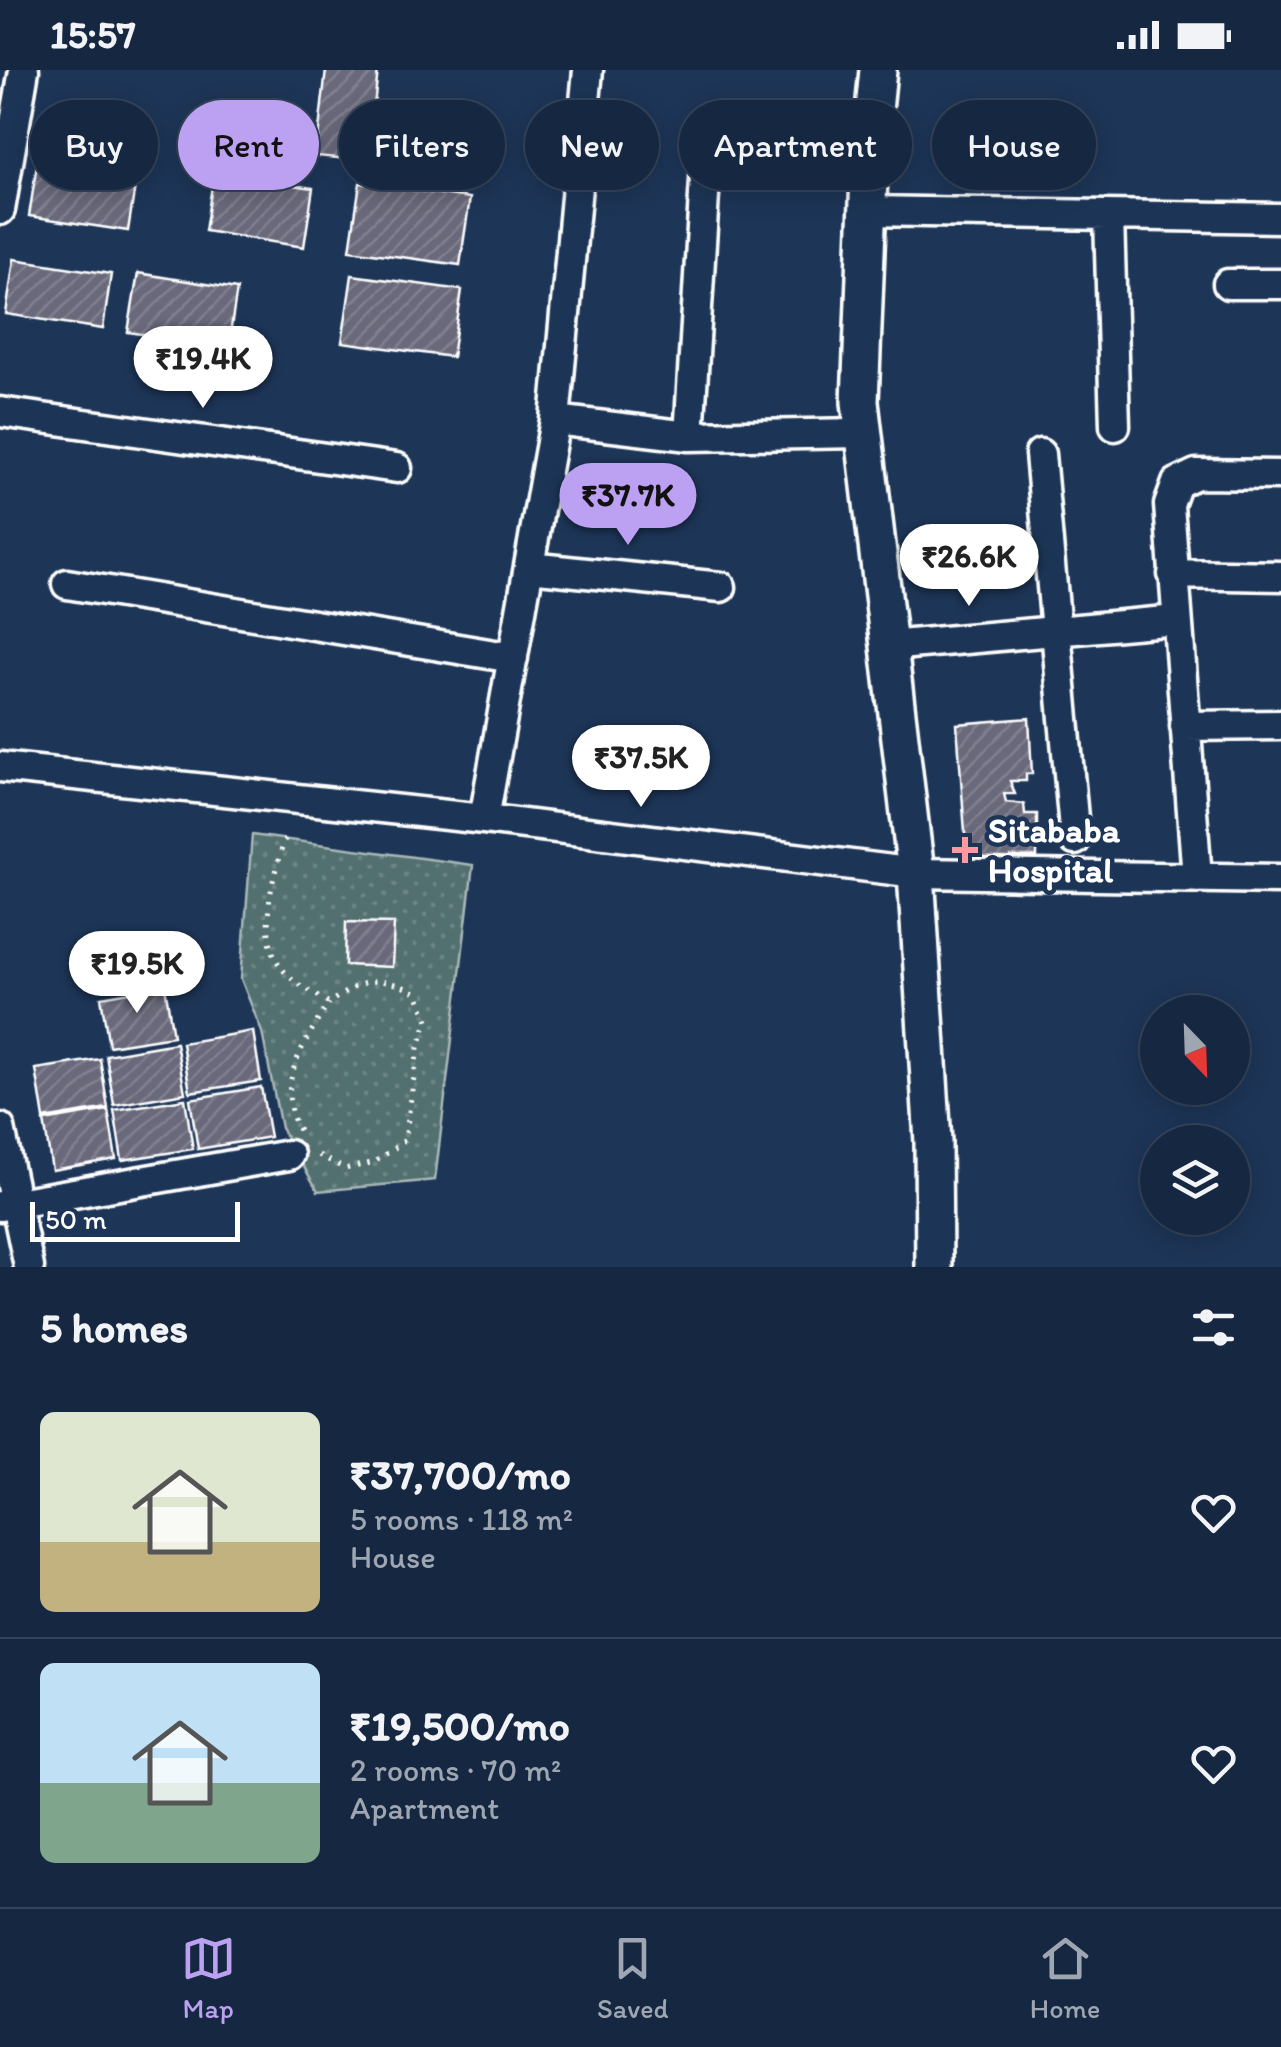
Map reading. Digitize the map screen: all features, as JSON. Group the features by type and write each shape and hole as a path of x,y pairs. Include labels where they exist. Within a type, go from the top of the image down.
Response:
{"street":[{"path":"0,210 24,70"},
{"path":"484,819 555,420 588,70"},
{"path":"878,70 868,211 862,434 916,873 933,1142 934,1267"},
{"path":"689,436 704,190"},
{"path":"868,211 1281,218"},
{"path":"1109,216 1115,426"},
{"path":"1228,284 1281,284"},
{"path":"0,412 397,468"},
{"path":"555,420 689,436 862,434"},
{"path":"1040,454 1075,840"},
{"path":"1197,878 1168,506 1178,484 1196,474 1281,475"},
{"path":"528,567 721,586"},
{"path":"1174,574 1281,576"},
{"path":"68,584 512,658"},
{"path":"888,646 1177,620"},
{"path":"1186,726 1281,724"},
{"path":"0,768 484,819 916,873 1281,879"},
{"path":"0,1128 7,1205 29,1267"},
{"path":"7,1205 289,1156"}],"path":[{"path":"284,839 271,882 272,953 288,976 329,1003"},
{"path":"374,978 417,993 428,1020 418,1048 405,1140 375,1162 346,1169 312,1151 288,1112 292,1068 329,1003 354,985 374,978"}],"green space":[{"path":"252,835 473,865 435,1180 318,1191 281,1128 262,1032 241,979"}],"building":[{"path":"326,70 378,70 375,100 339,100 339,158 319,156"},
{"path":"33,190 134,190 128,231 29,216"},
{"path":"211,190 313,190 304,247 205,231"},
{"path":"359,190 411,190 470,198 460,265 350,250"},
{"path":"14,259 111,274 103,329 6,314"},
{"path":"138,273 237,289 228,347 128,332"},
{"path":"352,275 462,290 452,357 342,342"},
{"path":"1029,718 1032,774 1026,774 1026,781 1010,781 1015,794 1004,794 1006,802 1024,804 1025,814 1037,814 1037,857 1011,857 1011,864 985,865 967,860 957,724"},
{"path":"346,922 394,923 392,967 345,965"},
{"path":"165,986 173,1036 109,1046 101,997"},
{"path":"253,1031 261,1081 190,1092 182,1043"},
{"path":"176,1043 185,1093 114,1105 106,1055"},
{"path":"100,1059 108,1108 44,1119 36,1069"},
{"path":"261,1087 270,1137 198,1149 190,1099"},
{"path":"185,1099 193,1149 122,1160 114,1110"},
{"path":"108,1110 116,1159 52,1170 44,1121"}],"place":[{"name":"Sitababa Hospital","path":"965,850"}]}
